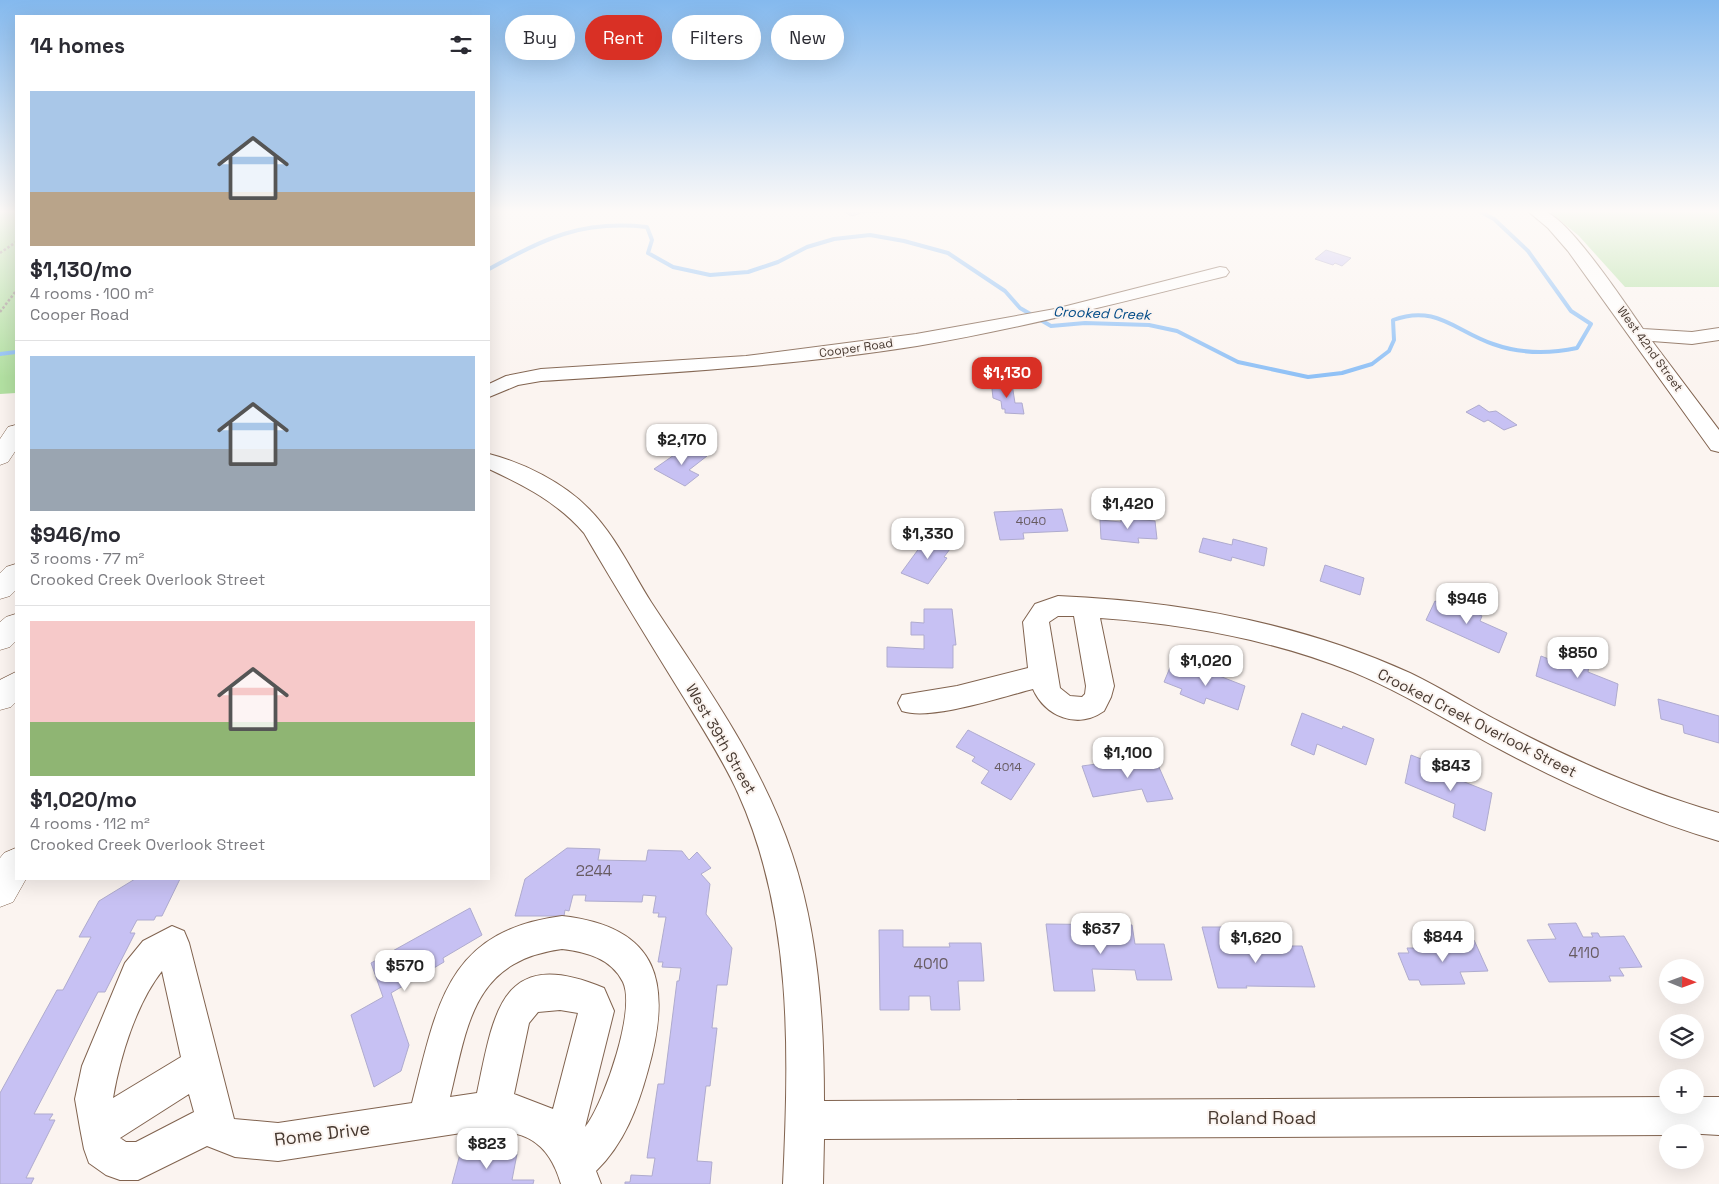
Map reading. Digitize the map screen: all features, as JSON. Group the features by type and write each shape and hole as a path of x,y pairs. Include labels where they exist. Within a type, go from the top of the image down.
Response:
{"main road":[{"path":"0,457 15,434"},
{"path":"0,589 15,575"},
{"path":"0,639 15,626"},
{"path":"0,698 15,685"},
{"path":"0,890 15,866"}],"street":[{"name":"West 42nd Street","path":"1589,267 1719,445"},
{"name":"Cooper Road","path":"490,391 513,380 540,376 674,368 796,356 916,340 1056,314 1220,272"},
{"path":"1639,334 1692,338 1719,334"},
{"name":"West 39th Street","path":"490,461 553,491 574,505 585,518 732,752 760,808 787,887 799,946 807,1061 803,1184"},
{"name":"Crooked Creek Overlook Street","path":"1044,675 1036,622 1038,616 1044,610 1054,607 1085,607 1145,612 1205,621 1281,639 1334,655 1417,689 1488,730 1577,774 1673,813 1719,827"},
{"path":"912,703 957,697 1044,675 1049,694 1064,706 1081,708 1096,702 1099,697 1100,686 1085,607"},
{"path":"426,1120 461,996 477,972 496,954 514,943 540,935 563,932 583,935 610,946 630,962 642,984 642,1003 635,1050 626,1088 608,1126 595,1146 573,1162"},
{"path":"172,943 202,1065 216,1121 138,1161 120,1161 103,1148 94,1099 100,1066 137,975 155,953 172,943"},
{"path":"492,1111 507,1037 514,1014 528,996 549,991 576,994 592,1000 596,1012 575,1098 573,1162"},
{"path":"99,1128 202,1065"},
{"name":"Rome Drive","path":"216,1121 221,1133 228,1136 278,1142 492,1111 508,1111 531,1117 548,1127 573,1162"},
{"name":"Roland Road","path":"805,1120 1719,1116"}],"path":[{"path":"0,312 15,292"}],"green space":[{"path":"0,267 15,267 15,393 0,394"},
{"path":"1607,267 1719,267 1719,287 1625,287"}],"building":[{"path":"998,384 1012,384 1015,403 1022,403 1024,414 1005,413 1005,409 1002,409 1001,401 993,398 992,389 998,387"},
{"path":"1479,405 1489,412 1496,411 1517,425 1504,430 1488,420 1484,422 1466,412"},
{"path":"687,446 707,456 689,470 699,475 685,486 654,469"},
{"path":"1062,509 1068,531 1023,533 1024,539 1000,540 994,512"},
{"path":"1121,518 1155,521 1157,539 1138,538 1139,543 1101,539 1100,520 1121,522"},
{"path":"928,536 953,545 944,557 947,558 928,584 901,573"},
{"path":"1203,538 1232,545 1233,539 1267,548 1264,566 1232,557 1231,561 1199,552"},
{"path":"1325,565 1364,578 1360,595 1320,581"},
{"path":"1435,601 1452,609 1455,603 1482,616 1480,621 1507,633 1499,653 1426,620"},
{"path":"924,609 952,609 956,645 953,645 953,668 887,667 887,647 924,649 924,635 911,635 911,622 924,623"},
{"path":"1561,654 1589,665 1588,672 1618,684 1615,706 1536,676 1541,656 1559,663"},
{"path":"1171,665 1201,677 1204,670 1245,686 1238,710 1206,698 1204,704 1180,694 1182,689 1164,682"},
{"path":"1658,699 1719,716 1719,743 1684,733 1683,725 1661,719"},
{"path":"1302,713 1342,729 1343,726 1374,739 1366,765 1317,744 1314,755 1291,745"},
{"path":"968,730 1035,764 1011,800 981,783 989,771 972,761 975,757 956,747"},
{"path":"1411,755 1439,766 1437,771 1492,793 1485,831 1453,817 1455,804 1405,783"},
{"path":"1154,756 1173,799 1147,802 1142,789 1093,797 1082,766"},
{"path":"567,848 600,849 598,860 646,861 648,850 682,851 689,860 697,852 711,868 701,874 710,884 706,914 732,948 727,985 717,985 712,1028 717,1028 710,1086 706,1086 697,1161 712,1162 710,1184 625,1184 625,1182 630,1182 631,1175 652,1176 655,1158 647,1158 658,1084 664,1084 677,981 679,981 681,968 662,967 663,962 658,962 666,917 658,917 659,913 653,913 656,896 643,895 642,902 585,901 586,895 573,895 569,911 565,910 564,916 515,916 525,879"},
{"path":"133,880 180,880 162,916 156,916 154,920 137,920 130,933 135,933 105,992 98,992 34,1114 53,1114 49,1120 55,1120 26,1178 34,1178 31,1184 0,1184 0,1093 57,990 63,990 91,937 79,937 99,901"},
{"path":"470,908 482,935 443,958 444,962 391,993 409,1045 401,1071 374,1087 351,1015 383,997 371,963"},
{"path":"1576,923 1583,937 1593,937 1591,933 1598,933 1600,937 1624,936 1642,967 1619,968 1624,976 1609,976 1611,981 1549,982 1527,940 1556,939 1548,924"},
{"path":"1046,924 1132,925 1135,944 1164,944 1172,980 1137,980 1135,970 1092,969 1095,991 1054,991"},
{"path":"1202,927 1222,927 1227,946 1302,946 1315,987 1246,986 1247,988 1218,988"},
{"path":"879,930 903,930 903,947 950,947 949,943 981,943 984,981 958,981 960,1010 931,1010 930,996 909,996 909,1010 880,1010"},
{"path":"1444,940 1474,940 1488,971 1460,972 1465,984 1421,985 1419,980 1409,980 1398,953 1409,953 1407,948 1447,948"},
{"path":"460,1154 517,1154 512,1180 534,1180 533,1184 452,1184"}],"waterway":[{"name":"Crooked Creek","path":"674,267 710,275 748,272 762,267"},
{"name":"Crooked Creek","path":"969,267 1005,291 1020,308 1051,326 1085,323 1149,325 1177,331 1238,362 1308,377 1342,373 1372,364 1389,351 1394,340 1393,320 1408,316 1434,317 1480,339 1514,350 1546,352 1577,348 1591,324 1571,311 1540,267"},
{"name":"Crooked Creek","path":"0,354 15,352"}]}
